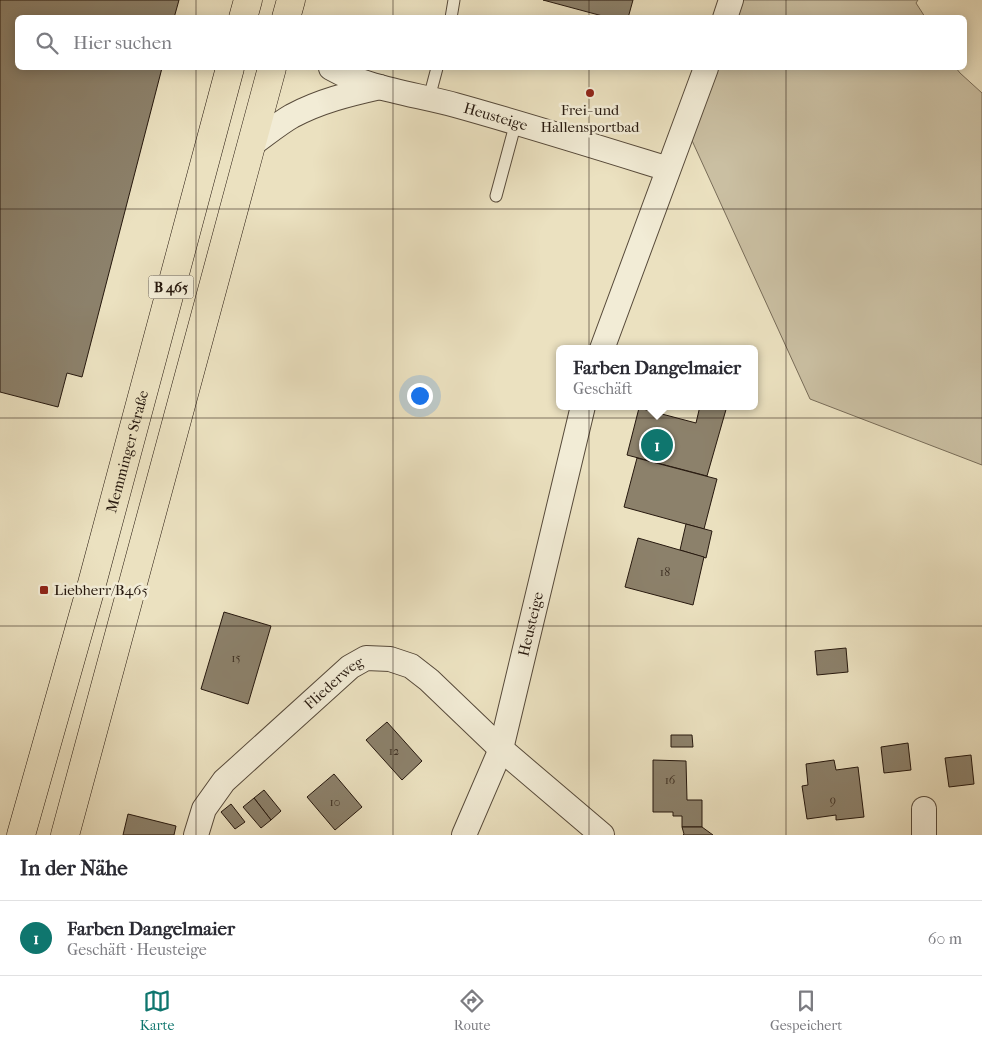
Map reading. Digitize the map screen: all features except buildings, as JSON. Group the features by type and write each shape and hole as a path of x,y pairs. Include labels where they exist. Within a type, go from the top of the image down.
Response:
{"main road":[{"path":"244,15 248,0"},
{"name":"Memminger Straße","path":"22,835 90,591 229,70"},
{"name":"B 465","path":"66,835 271,70"}],"street":[{"path":"726,15 731,0"},
{"name":"Heusteige","path":"335,70 381,86 516,122 668,169"},
{"path":"603,345 705,70"},
{"name":"Heusteige","path":"251,145 290,117 313,106 337,96 381,86"},
{"name":"Heusteige","path":"464,835 501,749 582,410"},
{"name":"Fliederweg","path":"196,835 204,809 224,781 350,667 366,658 390,659 411,666 429,680 501,749"},
{"path":"501,749 602,835"},
{"path":"924,809 924,835"}],"lane":[{"path":"452,15 454,0"},
{"path":"429,98 437,70"},
{"path":"496,196 516,122"}],"shaded area":[{"path":"734,0 918,0 916,3 924,15 729,15"},
{"path":"711,70 958,70 982,93 982,465 810,399 689,134"}],"place":[{"name":"Frei- und Hallensportbad","path":"590,93"},
{"name":"Farben Dangelmaier","path":"657,445"},
{"name":"Liebherr/B465","path":"44,590"}]}
